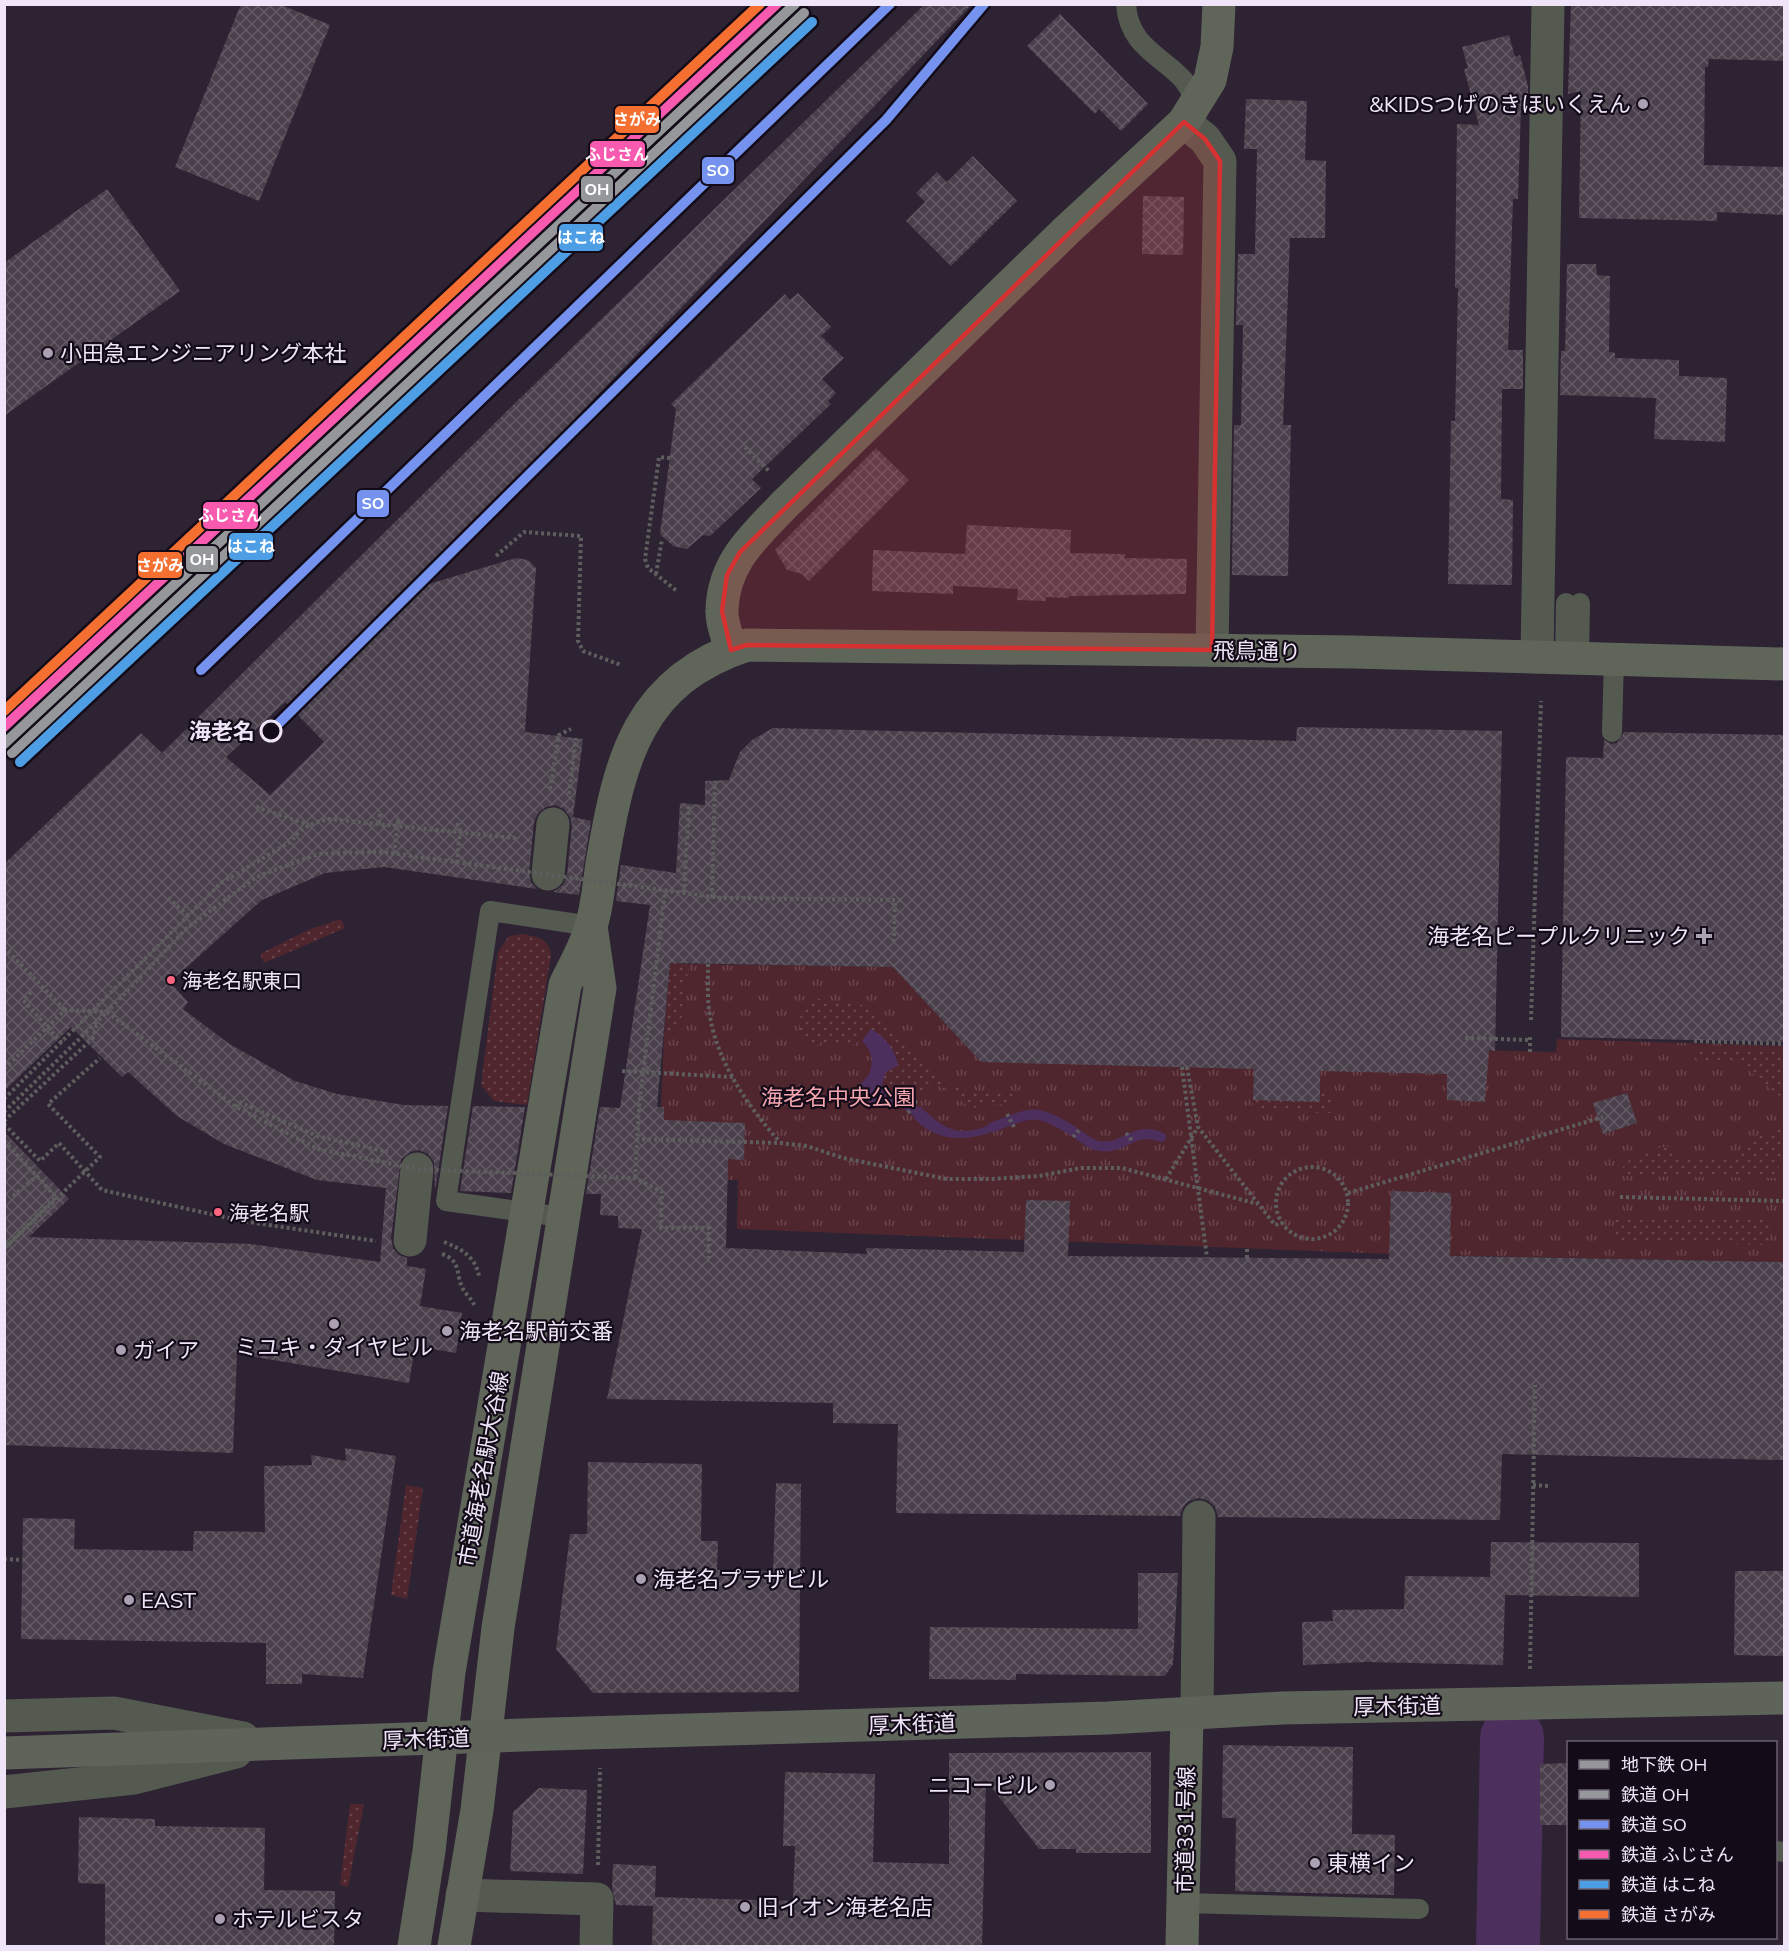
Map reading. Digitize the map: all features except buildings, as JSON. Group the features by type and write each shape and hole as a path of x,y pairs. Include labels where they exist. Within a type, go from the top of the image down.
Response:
{"main road":[{"name":"厚木街道","path":"4,1753 1192,1714 1282,1708 1785,1698"}],"street":[{"path":"731,650 722,611 727,575 740,552 785,504 1189,115 1213,69 1220,4"},
{"path":"1548,4 1560,657"},
{"path":"1189,115 1220,161 1212,650"},
{"name":"飛鳥通り","path":"731,650 747,645 1212,650 1785,664"},
{"name":"市道海老名駅大谷線","path":"414,1947 429,1851 449,1672 565,985 591,926 615,790 632,741 656,705 684,679 731,650"},
{"path":"548,874 560,814"},
{"name":"市道海老名駅大谷線","path":"454,1947 485,1737 498,1628 600,988 591,926"},
{"path":"407,1161 423,1246"},
{"path":"1192,1714 1199,1526"},
{"path":"4,1716 114,1713 269,1744"},
{"name":"市道331号線","path":"1182,1947 1192,1714"},
{"path":"4,1792 134,1778 269,1744"},
{"path":"462,1895 597,1899 596,1947"}],"lane":[{"path":"1126,4 1134,32 1143,46 1189,83 1194,94 1189,115"},
{"path":"1560,657 1573,603"},
{"path":"1612,732 1614,659"},
{"path":"562,1217 446,1201 490,911 591,926"},
{"path":"1184,1904 1419,1909"}],"path":[{"path":"745,447 769,471"},
{"path":"670,458 659,457 645,559 648,568 677,591"},
{"path":"496,556 524,532 580,536 578,641 583,651 621,665"},
{"path":"656,575 662,539"},
{"path":"1531,1020 1541,702"},
{"path":"550,791 559,735 571,729"},
{"path":"560,814 576,738"},
{"path":"712,897 715,781"},
{"path":"684,893 689,804"},
{"path":"256,807 309,825"},
{"path":"379,824 380,813"},
{"path":"394,854 399,816"},
{"path":"4,1099 222,883 292,841 309,825 328,819 514,838 522,832"},
{"path":"457,823 460,826 457,863"},
{"path":"4,1112 82,1039 187,928 256,877 318,854 394,854 712,897 903,900"},
{"path":"635,1178 636,1139 665,892"},
{"path":"168,898 190,917"},
{"path":"894,942 895,900"},
{"path":"4,948 65,1010 107,1012 236,1107 318,1149 407,1161 635,1178 662,1192 661,1228 709,1228 709,1258"},
{"path":"708,964 710,1016 715,1035 733,1077 764,1124 780,1143"},
{"path":"31,992 23,1000 62,1043"},
{"path":"4,1069 65,1010"},
{"path":"97,1022 93,1038 4,1123 40,1161 59,1143 102,1190 242,1221 378,1241"},
{"path":"1466,1038 1530,1038 1530,1052"},
{"path":"1694,1041 1785,1044"},
{"path":"4,1250 100,1157 48,1104 100,1058"},
{"path":"1207,1258 1185,1067 1198,1127 1275,1225 1282,1223"},
{"path":"618,1070 733,1077"},
{"path":"908,1113 917,1100"},
{"path":"236,1107 239,1102 317,1136 407,1161"},
{"path":"1007,1114 1014,1127"},
{"path":"1348,1193 1602,1117"},
{"path":"1166,1179 1198,1127"},
{"path":"1073,1137 1080,1129"},
{"path":"1126,1133 1133,1142"},
{"path":"636,1139 780,1143 807,1146 843,1158 947,1179 1039,1176 1091,1168 1122,1168 1258,1204"},
{"path":"4,1141 56,1197 4,1250"},
{"path":"1314,1167 1325,1169 1343,1183 1348,1193 1349,1204 1341,1226 1322,1238 1299,1237 1282,1223 1276,1201 1278,1191 1292,1173 1314,1167"},
{"path":"13,1196 37,1176"},
{"path":"1620,1197 1785,1201"},
{"path":"423,1246 441,1241 463,1249 477,1266 479,1280"},
{"path":"423,1246 449,1256 459,1266 462,1287 473,1302 475,1313"},
{"path":"1247,1249 1247,1258"},
{"path":"1530,1676 1535,1385"},
{"path":"1533,1485 1548,1486"},
{"path":"4,1559 22,1560"},
{"path":"597,1899 601,1758"}],"highlighted area":[{"path":"1184,122 1205,139 1220,161 1212,650 747,645 731,650 722,611 727,575 740,552"}],"green space":[{"path":"341,919 345,928 264,963 260,954 308,930"},
{"path":"522,934 537,937 545,942 551,955 527,1105 494,1101 481,1085 498,952 509,936"},
{"path":"670,963 689,964 680,1029 664,1036"},
{"name":"海老名中央公園","path":"689,964 893,967 965,1044 1167,1066 1464,1074 1465,1050 1556,1052 1557,1039 1784,1046 1784,1262 1420,1255 737,1229 738,1180 658,1178 664,1036 680,1029"},
{"path":"813,998 869,1006 938,1077 970,1092 1014,1093 1013,1097 1003,1104 971,1108 944,1088 935,1085 903,1098 890,1096 882,1086 882,1079 890,1068 890,1046 873,1030 870,1029 854,1045 844,1046 822,1042 812,1048 804,1044 799,1025 800,1019 804,1009"},
{"path":"1690,1048 1784,1050 1784,1097 1772,1093 1762,1078 1754,1075 1741,1064 1733,1060 1698,1061 1691,1055"},
{"path":"1320,1091 1330,1091 1334,1096 1333,1112 1258,1111 1253,1107 1253,1100 1320,1102"},
{"path":"1784,1126 1784,1165 1779,1165 1778,1178 1620,1176 1623,1167 1632,1157 1662,1147 1670,1147 1684,1157 1730,1157 1743,1151 1763,1134"},
{"path":"1619,1216 1771,1219 1770,1245 1614,1242 1614,1218"},
{"path":"406,1485 423,1488 407,1599 391,1595"},
{"path":"350,1804 364,1804 348,1887 340,1885"}],"shaded area":[{"path":"871,1029 889,1044 898,1065 885,1073 882,1086 895,1098 903,1098 912,1094 903,1107 871,1105 859,1085 871,1070 870,1052 862,1041"},
{"path":"920,1106 942,1124 960,1131 969,1131 1005,1119 1007,1125 983,1135 947,1137 924,1127 914,1118"}],"waterway":[{"path":"891,1100 905,1103 927,1120"},
{"path":"993,1127 1016,1118 1041,1115 1095,1145 1113,1145 1143,1134 1161,1137"},
{"path":"1508,1946 1512,1738"}],"metro line":[{"name":"OH","path":"4,744 795,4"}],"rail line":[{"name":"さがみ","path":"4,711 760,4"},
{"name":"ふじさん","path":"4,727 778,4"},
{"name":"SO","path":"201,670 890,4"},
{"name":"SO","path":"271,731 886,120 984,4"},
{"name":"OH","path":"12,753 804,13"},
{"name":"はこね","path":"20,762 812,22"}],"place":[{"name":"&KIDSつげのきほいくえん","path":"1643,104"},
{"name":"小田急エンジニアリング本社","path":"48,353"},
{"name":"海老名","path":"271,731"},
{"name":"海老名ピープルクリニック","path":"1704,936"},
{"name":"海老名駅東口","path":"171,980"},
{"name":"海老名駅","path":"218,1212"},
{"name":"ミユキ・ダイヤビル","path":"334,1324"},
{"name":"海老名駅前交番","path":"447,1331"},
{"name":"ガイア","path":"121,1350"},
{"name":"海老名プラザビル","path":"641,1579"},
{"name":"EAST","path":"129,1600"},
{"name":"ニコービル","path":"1050,1785"},
{"name":"東横イン","path":"1315,1863"},
{"name":"旧イオン海老名店","path":"745,1907"},
{"name":"ホテルビスタ","path":"220,1919"}]}
